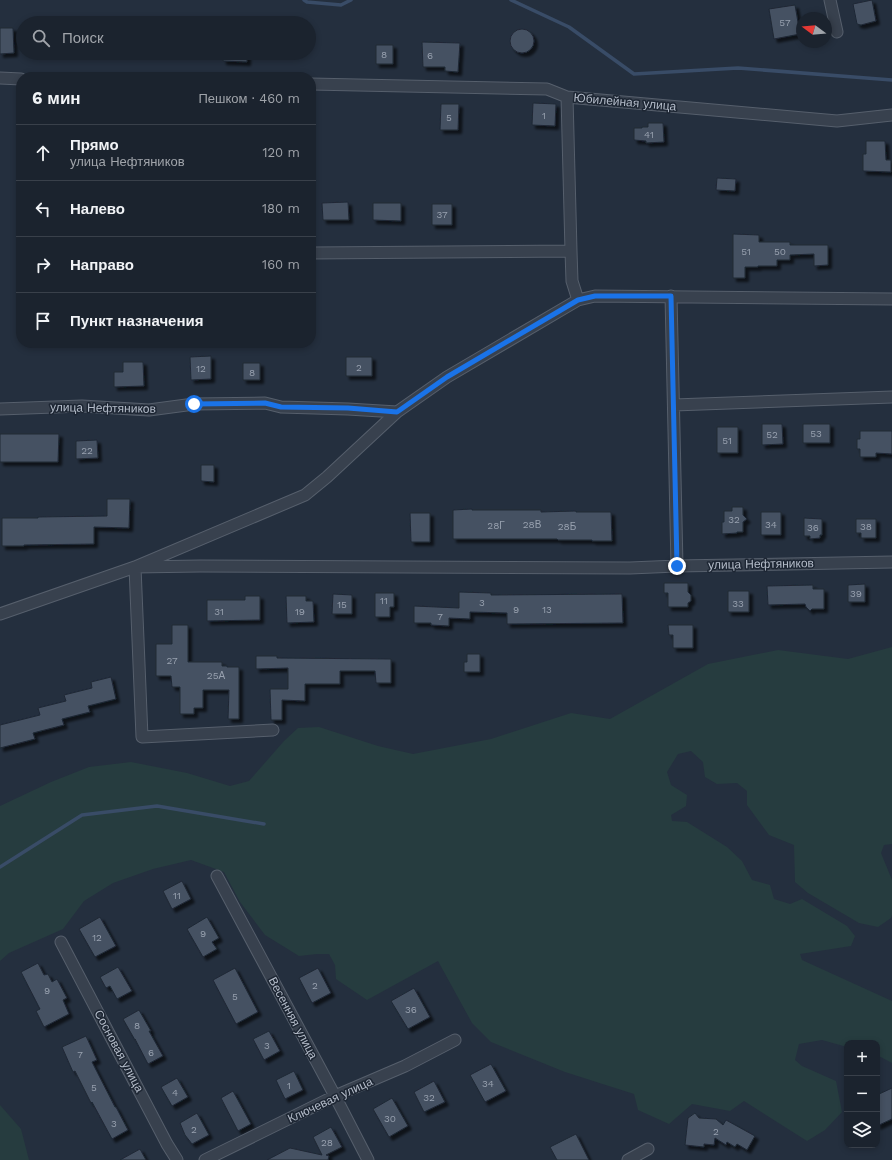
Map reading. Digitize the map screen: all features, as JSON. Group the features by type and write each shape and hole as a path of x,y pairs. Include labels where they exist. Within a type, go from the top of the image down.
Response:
{"street":[{"path":"830,0 838,32"},
{"path":"0,78 16,79"},
{"name":"Юбилейная улица","path":"316,84 548,89 567,97 837,121 892,115"},
{"path":"567,97 572,281 578,300"},
{"path":"316,253 571,251"},
{"path":"0,614 135,567 305,494 327,477 397,412 447,377 578,300 595,296 892,299"},
{"path":"671,296 677,566"},
{"path":"674,405 892,397"},
{"name":"улица Нефтяников","path":"0,409 82,406 149,410 194,404 265,403 281,407 348,408 397,412"},
{"name":"улица Нефтяников","path":"135,567 630,568 892,562"},
{"path":"135,567 142,737 273,730"},
{"name":"Весенняя улица","path":"217,876 368,1160"},
{"name":"Сосновая улица","path":"61,942 167,1144 177,1160"},
{"name":"Ключевая улица","path":"205,1160 335,1096 405,1066 455,1040"},
{"path":"628,1160 648,1150"}],"green space":[{"path":"892,647 892,844 884,845 881,853 892,880 892,915 891,918 878,927 859,923 808,893 795,882 794,845 769,835 747,805 747,791 737,783 717,784 705,777 703,762 691,751 678,754 667,772 671,785 687,795 686,806 671,815 672,821 687,822 727,847 742,861 752,880 770,885 774,899 790,904 802,899 847,926 855,936 851,946 800,954 802,960 892,1001 892,1063 880,1057 880,1040 844,1040 844,1046 822,1040 799,1044 795,1060 802,1066 836,1081 842,1112 825,1130 807,1141 744,1101 730,1111 692,1104 669,1124 638,1110 634,1094 565,1072 491,1042 472,1023 438,961 367,1000 336,979 335,965 329,954 299,956 265,935 240,902 224,872 191,860 153,869 113,883 84,901 63,929 9,953 0,961 0,806 51,782 89,767 131,762 187,773 230,786 249,781 284,741 298,728 319,727 378,746 413,754 491,739 571,713 610,719 708,664 778,650 848,659"},
{"path":"0,1105 21,1129 29,1160 0,1160"}],"building":[{"path":"872,0 876,21 861,25 857,24 853,4"},
{"path":"795,5 796,35 774,39 769,9"},
{"path":"0,28 13,28 14,53 0,54"},
{"path":"522,29 531,32 534,41 531,50 522,53 513,50 510,41 513,32"},
{"path":"422,42 460,43 458,72 445,71 445,67 423,67"},
{"path":"376,45 393,45 393,64 376,64"},
{"path":"247,60 247,62 223,61"},
{"path":"533,103 556,104 555,126 532,125"},
{"path":"441,104 459,104 458,130 440,130"},
{"path":"648,123 663,123 664,142 646,143 646,141 634,140 634,128 648,127"},
{"path":"866,141 885,141 886,160 891,160 891,172 863,171 863,154 866,154"},
{"path":"717,178 736,179 735,191 716,190"},
{"path":"348,202 349,220 323,220 322,203"},
{"path":"373,203 401,203 401,221 373,220"},
{"path":"432,204 452,204 452,225 432,225"},
{"path":"733,234 759,235 759,242 790,242 790,245 828,245 828,265 814,266 814,254 790,255 790,260 777,260 777,266 745,267 745,278 733,278"},
{"path":"211,356 211,379 191,380 190,357"},
{"path":"346,357 372,357 372,376 346,376"},
{"path":"123,362 143,362 144,386 114,387 114,372 123,372"},
{"path":"243,363 260,363 260,380 243,380"},
{"path":"762,424 782,424 783,444 762,445"},
{"path":"803,424 830,424 830,443 803,443"},
{"path":"717,427 738,427 738,453 717,453"},
{"path":"860,431 892,431 892,454 876,453 876,457 860,457 860,449 857,449 857,439 860,439"},
{"path":"0,434 59,434 58,462 0,462"},
{"path":"97,440 98,458 76,459 76,441"},
{"path":"201,465 214,465 214,482 201,481"},
{"path":"107,499 130,499 129,528 94,527 94,544 2,546 2,518 107,516"},
{"path":"732,507 743,507 743,515 747,519 743,522 743,532 722,534 724,511 732,511"},
{"path":"453,510 541,510 541,512 611,512 612,541 557,539 453,539"},
{"path":"761,512 781,512 781,535 761,535"},
{"path":"410,513 430,513 430,542 411,542"},
{"path":"804,518 822,519 822,535 820,535 820,538 810,539 810,536 804,536"},
{"path":"856,519 876,519 876,538 861,538 861,533 856,533"},
{"path":"664,583 688,583 688,592 691,595 691,601 688,603 688,607 668,607 668,593 664,593"},
{"path":"865,584 865,602 848,602 848,585"},
{"path":"813,585 813,589 824,589 824,609 812,609 810,611 805,604 768,605 767,586"},
{"path":"728,591 749,591 749,612 728,612"},
{"path":"459,592 491,593 491,595 622,594 623,623 507,624 507,613 470,612 470,619 449,618 449,626 431,625 431,623 414,623 414,606 459,608"},
{"path":"375,593 394,593 394,607 390,607 390,617 375,617"},
{"path":"333,594 352,595 352,614 332,614"},
{"path":"245,596 260,596 260,620 207,621 207,600 245,600"},
{"path":"286,596 306,596 306,601 313,601 314,622 287,623"},
{"path":"172,625 188,625 188,662 222,662 222,666 239,667 239,719 228,719 229,690 203,690 203,708 194,708 194,714 180,714 180,687 172,687 171,676 156,676 156,644 172,644"},
{"path":"668,625 693,625 693,648 673,648 673,635 669,635"},
{"path":"467,654 480,654 480,672 464,672 464,662 467,662"},
{"path":"256,656 277,656 277,658 391,659 391,683 376,683 375,671 340,671 340,684 305,684 305,701 282,700 282,720 271,720 270,689 288,689 288,668 256,669"},
{"path":"111,677 116,699 88,706 90,712 62,719 64,725 33,733 35,739 0,748 0,725 40,715 38,708 66,701 64,695 92,688 91,682"},
{"path":"182,881 191,899 172,909 163,891"},
{"path":"100,917 116,946 95,957 79,929"},
{"path":"207,917 219,938 212,942 217,949 203,957 187,929"},
{"path":"38,963 44,975 48,974 52,982 57,979 67,998 63,1000 69,1014 44,1027 36,1011 40,1009 21,972"},
{"path":"118,967 132,991 117,999 110,986 106,988 100,977"},
{"path":"235,968 258,1012 236,1024 213,980"},
{"path":"318,968 331,993 312,1003 299,978"},
{"path":"414,988 430,1017 408,1029 391,1001"},
{"path":"139,1010 163,1056 148,1064 123,1019"},
{"path":"269,1031 280,1051 264,1060 253,1039"},
{"path":"86,1036 97,1060 92,1062 128,1130 112,1139 92,1102 91,1103 75,1071 73,1072 62,1047"},
{"path":"491,1064 506,1091 485,1102 470,1075"},
{"path":"294,1071 303,1090 285,1099 276,1080"},
{"path":"177,1078 188,1097 172,1106 161,1087"},
{"path":"434,1081 445,1102 424,1112 414,1092"},
{"path":"892,1088 892,1119 880,1125 880,1112 880,1094"},
{"path":"233,1091 251,1124 238,1131 221,1098"},
{"path":"392,1098 408,1126 389,1137 373,1109"},
{"path":"197,1113 209,1135 192,1144 185,1135 180,1123"},
{"path":"695,1113 699,1118 716,1119 723,1125 726,1120 755,1136 747,1150 737,1144 735,1147 727,1142 726,1145 715,1138 714,1145 704,1144 704,1147 685,1145 688,1118"},
{"path":"331,1127 342,1147 326,1155 329,1156 328,1160 267,1160 290,1148 322,1155 313,1137"},
{"path":"576,1134 589,1160 557,1160 550,1147"},
{"path":"140,1149 146,1160 120,1160"}],"waterway":[{"path":"304,0 307,2 341,5 351,0"},
{"path":"511,0 569,27 634,74 738,68 892,80"},
{"path":"0,867 82,815 157,806 264,824"}],"route":[{"path":"194,404 265,403 281,407 348,408 397,412 447,377 578,300 595,296 671,296 676,465 677,566"}]}
